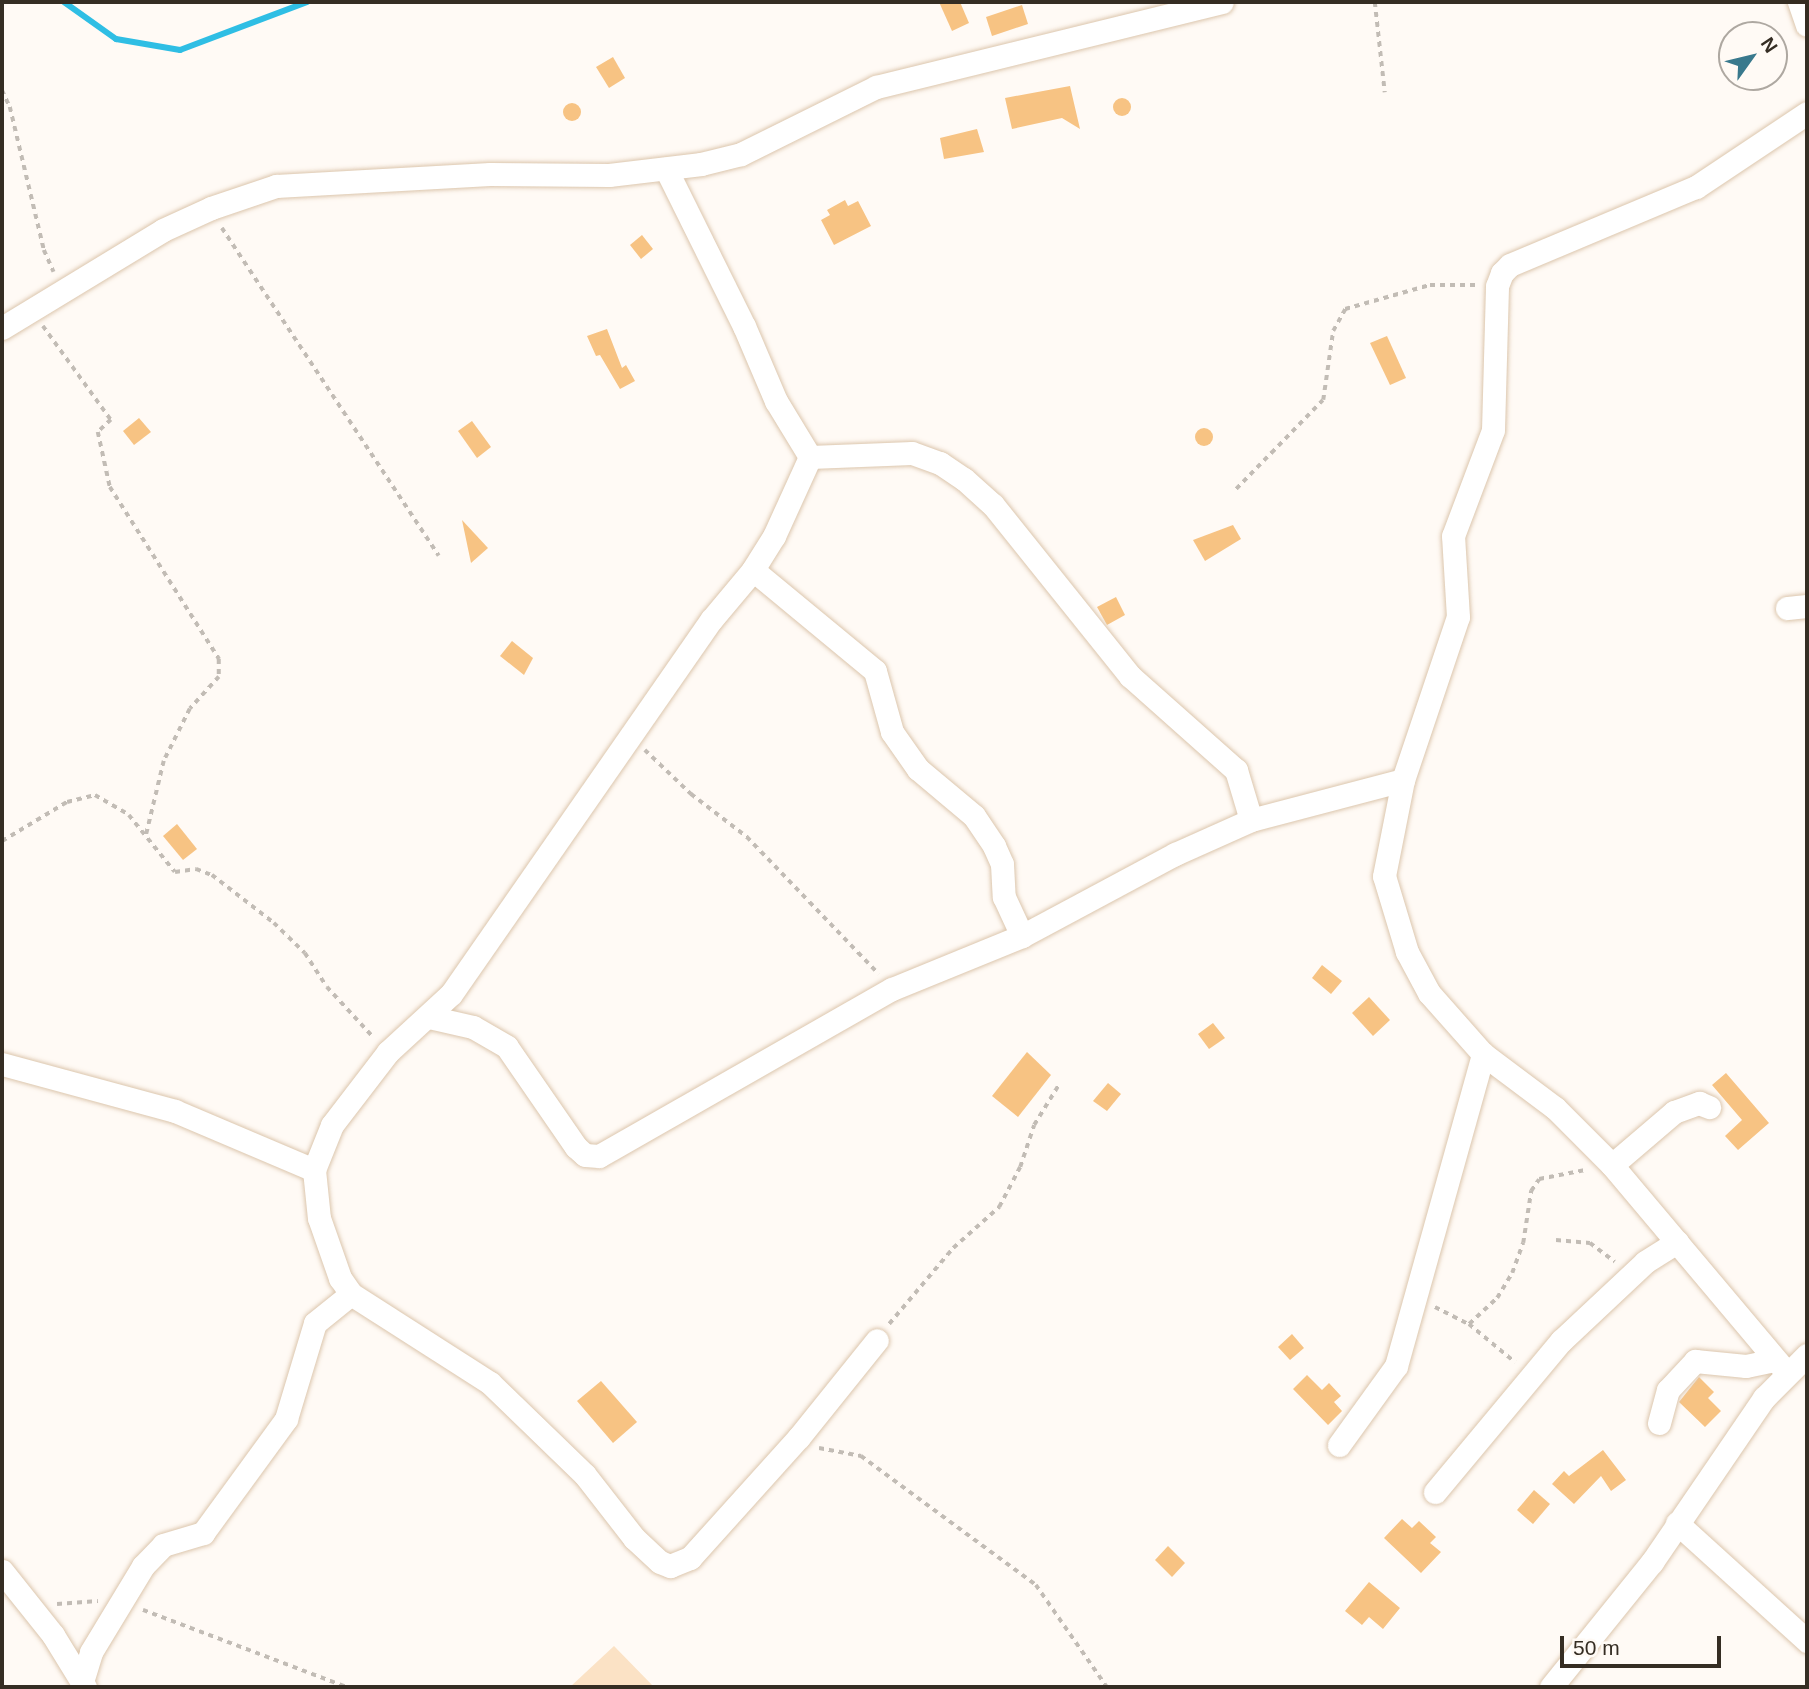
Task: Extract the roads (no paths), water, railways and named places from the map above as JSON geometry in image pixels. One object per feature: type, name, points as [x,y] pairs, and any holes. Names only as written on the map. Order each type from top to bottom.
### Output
[{"type":"street","points":[[2,328],[62,290],[211,208],[276,186],[334,180],[558,172],[609,175],[666,169],[741,154],[876,86],[1222,2]]},
{"type":"street","points":[[1799,2],[1807,25]]},
{"type":"street","points":[[1780,1367],[1612,1165],[1555,1108],[1483,1054],[1429,993],[1391,910],[1384,876],[1385,851],[1403,780],[1458,617],[1452,536],[1493,430],[1497,286],[1510,265],[1696,187],[1807,113]]},
{"type":"street","points":[[666,169],[744,326],[776,401],[810,457]]},
{"type":"street","points":[[810,457],[912,453],[940,463],[964,480],[1000,514],[1130,676],[1236,770],[1251,820]]},
{"type":"street","points":[[810,457],[775,536],[753,570],[711,620],[451,994],[388,1052],[332,1125],[314,1170],[329,1250],[351,1294],[498,1390],[586,1475],[634,1538],[660,1562],[680,1565],[690,1558],[799,1437],[877,1340]]},
{"type":"street","points":[[753,570],[875,671],[891,732],[918,769],[974,816],[989,836],[1002,864],[1004,897],[1022,936]]},
{"type":"street","points":[[429,1017],[473,1027],[507,1047],[576,1147],[585,1155],[599,1156],[892,989],[1022,936],[1175,854],[1251,820],[1403,780]]},
{"type":"street","points":[[1339,1445],[1390,1378],[1419,1297],[1483,1054]]},
{"type":"street","points":[[2,1064],[175,1111],[314,1170]]},
{"type":"street","points":[[1612,1165],[1674,1112],[1699,1103],[1709,1107]]},
{"type":"street","points":[[1435,1492],[1528,1374],[1631,1274],[1677,1242]]},
{"type":"street","points":[[83,1684],[91,1652],[143,1566],[163,1545],[203,1533],[286,1419],[315,1322],[351,1294]]},
{"type":"street","points":[[1659,1423],[1668,1390],[1695,1362],[1780,1367],[1807,1355]]},
{"type":"street","points":[[1551,1687],[1598,1633],[1677,1523],[1780,1367]]},
{"type":"street","points":[[1677,1523],[1807,1641]]},
{"type":"street","points":[[2,1571],[30,1605],[83,1684]]},
{"type":"waterway","points":[[64,2],[116,39],[180,50],[307,2]]}]
